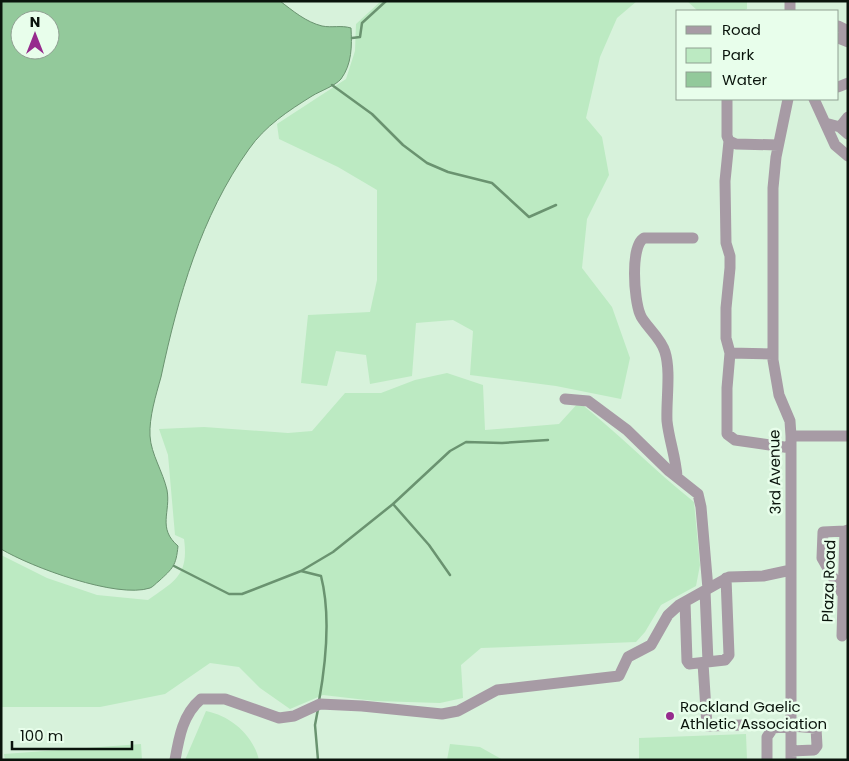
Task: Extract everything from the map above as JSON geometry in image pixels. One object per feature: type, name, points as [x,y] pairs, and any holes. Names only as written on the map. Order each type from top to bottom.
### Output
[{"type":"street","points":[[727,100],[727,136],[729,141],[725,181],[726,243],[730,256],[730,274],[726,290],[726,338],[730,353],[727,388],[727,434],[735,440],[791,442],[848,436]]},
{"type":"street","name":"3rd Avenue","points":[[788,100],[778,145],[773,188],[773,354],[774,374],[779,395],[790,421],[791,442],[791,756]]},
{"type":"street","points":[[814,100],[835,145],[848,156]]},
{"type":"street","points":[[825,123],[844,130],[848,118]]},
{"type":"street","points":[[729,141],[736,144],[778,145]]},
{"type":"street","points":[[677,477],[667,420],[665,352],[654,330],[640,316],[636,298],[634,252],[639,240],[644,238],[693,238]]},
{"type":"street","points":[[730,353],[773,354]]},
{"type":"street","points":[[565,400],[588,400],[627,430],[698,494],[701,507],[706,590],[707,726],[742,725]]},
{"type":"street","points":[[842,594],[822,558],[823,532],[846,530]]},
{"type":"street","name":"Plaza Road","points":[[842,636],[842,594],[846,530]]},
{"type":"street","points":[[176,760],[185,719],[192,707],[201,699],[215,697],[225,699],[279,718],[294,716],[320,704],[426,711],[442,714],[458,711],[497,690],[537,687],[619,676],[623,672],[628,657],[651,645],[668,615],[685,602],[726,578],[763,576],[791,570]]},
{"type":"street","points":[[685,602],[687,661],[689,664],[725,660],[728,655],[726,578]]},
{"type":"street","points":[[766,760],[767,737],[773,728],[812,726],[817,732],[817,746],[814,750],[791,756]]},
{"type":"green space","points":[[381,1],[637,1],[617,18],[600,57],[586,118],[602,137],[609,175],[587,219],[582,268],[612,307],[630,358],[621,399],[556,386],[470,375],[473,331],[453,320],[416,323],[412,376],[370,384],[366,355],[336,351],[327,386],[301,383],[308,315],[370,312],[377,280],[377,190],[338,167],[279,139],[277,124],[346,79],[355,51],[356,24]]},
{"type":"green space","points":[[687,1],[747,1],[747,9],[744,10],[697,10]]},
{"type":"green space","points":[[447,373],[483,385],[485,430],[559,424],[579,402],[694,502],[700,565],[696,586],[661,605],[645,632],[636,642],[481,648],[461,665],[463,698],[440,703],[375,701],[323,695],[290,709],[260,688],[239,667],[210,663],[165,694],[100,707],[1,707],[1,555],[47,578],[97,595],[148,600],[173,582],[182,569],[185,551],[184,539],[175,535],[168,455],[159,429],[204,427],[288,433],[312,431],[345,393],[381,393],[415,380]]},
{"type":"green space","points":[[206,711],[224,717],[240,728],[252,742],[259,760],[185,760]]},
{"type":"green space","points":[[746,734],[747,760],[639,760],[639,738]]},
{"type":"green space","points":[[141,744],[142,760],[5,760],[4,754]]},
{"type":"green space","points":[[450,744],[480,747],[503,760],[447,760]]},
{"type":"water","points":[[1,1],[280,1],[300,16],[316,24],[326,27],[351,28],[349,61],[341,79],[294,107],[255,141],[232,175],[217,202],[193,258],[175,317],[153,406],[150,429],[151,443],[167,490],[166,526],[168,533],[178,546],[173,566],[164,577],[150,588],[135,590],[117,589],[74,579],[1,549]]},
{"type":"waterway","points":[[352,38],[360,37],[362,23],[386,1]]},
{"type":"waterway","points":[[332,85],[372,114],[403,145],[427,163],[448,172],[492,183],[529,217],[556,205]]},
{"type":"waterway","points":[[393,504],[450,451],[466,442],[502,443],[548,440]]},
{"type":"waterway","points":[[301,571],[333,552],[393,504],[429,545],[450,575]]},
{"type":"waterway","points":[[174,566],[229,594],[242,594],[301,571],[321,576],[327,622],[324,670],[319,701]]},
{"type":"waterway","points":[[318,709],[315,725],[318,760]]},
{"type":"place","name":"Rockland Gaelic Athletic Association","points":[[670,716]]}]
